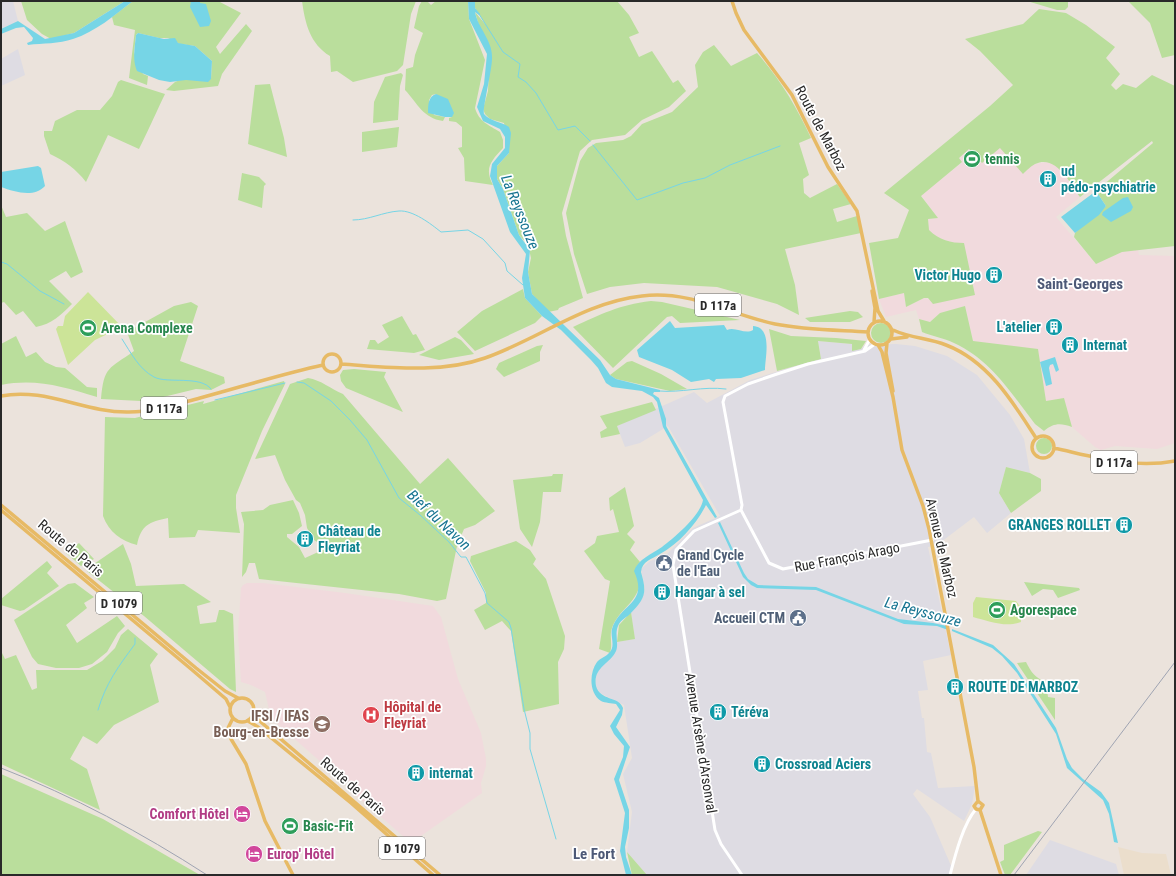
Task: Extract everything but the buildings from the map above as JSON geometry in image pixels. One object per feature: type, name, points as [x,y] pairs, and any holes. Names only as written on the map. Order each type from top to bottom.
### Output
[{"type":"main road","name":"Route de Marboz","points":[[732,1],[737,18],[744,30],[792,95],[828,167],[855,208],[860,219],[878,311],[884,321]]},
{"type":"main road","name":"Route de Marboz","points":[[870,274],[875,308],[874,322]]},
{"type":"main road","name":"D 117a","points":[[341,364],[426,368],[463,364],[494,355],[590,309],[616,300],[644,295],[668,295],[707,302],[775,324],[868,332]]},
{"type":"main road","points":[[884,321],[890,325],[892,330],[891,339],[887,343],[877,344],[870,339],[868,332],[874,322],[884,321]]},
{"type":"main road","points":[[892,330],[912,337],[947,345],[966,355],[995,380],[1036,438]]},
{"type":"main road","points":[[891,339],[912,337]]},
{"type":"main road","name":"Avenue de Marboz","points":[[887,343],[886,353],[902,450],[924,506],[932,540],[974,767],[978,801]]},
{"type":"main road","name":"Avenue de Marboz","points":[[877,344],[882,352],[893,397]]},
{"type":"main road","points":[[332,354],[339,358],[341,364],[337,371],[332,372],[326,370],[323,365],[324,359],[332,354]]},
{"type":"main road","name":"D 117a","points":[[1,396],[40,395],[97,409],[140,412],[171,406],[323,365]]},
{"type":"main road","points":[[1042,436],[1049,437],[1054,442],[1054,448],[1049,456],[1044,458],[1038,457],[1032,448],[1036,438],[1042,436]]},
{"type":"main road","name":"D 117a","points":[[1054,448],[1114,462],[1132,464],[1146,465],[1175,461]]},
{"type":"main road","name":"Route de Paris","points":[[1,505],[196,668],[225,691],[238,698]]},
{"type":"main road","name":"Route de Paris","points":[[1,510],[192,669],[226,699],[230,707]]},
{"type":"main road","points":[[233,718],[238,721],[248,721],[255,712],[251,700],[245,697],[238,698],[230,707],[233,718],[228,728],[231,739],[246,764],[268,826],[293,875]]},
{"type":"main road","name":"Route de Paris","points":[[255,712],[256,717],[262,723],[440,875]]},
{"type":"main road","name":"Route de Paris","points":[[248,721],[258,727],[348,801],[433,875]]},
{"type":"main road","points":[[978,810],[983,805],[978,801],[974,804],[978,810],[1001,875]]},
{"type":"street","points":[[861,352],[867,347],[870,339]]},
{"type":"street","points":[[861,352],[877,344]]},
{"type":"street","name":"Rue François Arago","points":[[861,352],[808,364],[776,374],[728,394],[723,399],[742,504],[741,510],[769,563],[782,569],[932,540]]},
{"type":"street","name":"Avenue Arsène d'Arsonval","points":[[741,510],[694,531],[676,550],[672,565],[715,830],[721,844],[742,875]]},
{"type":"street","points":[[950,875],[967,825],[978,810]]},
{"type":"shaded area","points":[[1,1],[13,1],[18,21],[1,29]]},
{"type":"shaded area","points":[[18,49],[25,75],[1,86],[1,59]]},
{"type":"shaded area","points":[[1000,148],[1036,164],[1047,162],[1057,165],[1080,197],[1056,217],[1096,264],[1122,252],[1138,250],[1139,255],[1175,256],[1175,443],[1157,449],[1115,446],[1101,450],[1095,447],[1072,427],[1064,399],[1046,401],[973,341],[965,306],[940,313],[930,322],[919,319],[916,310],[886,317],[879,299],[904,293],[906,307],[924,298],[931,300],[964,243],[952,243],[935,236],[929,230],[928,219],[938,218],[921,195],[962,163],[959,158],[969,149]]},
{"type":"shaded area","points":[[818,341],[852,344],[852,350],[861,349],[865,345],[896,344],[915,346],[947,356],[977,375],[1010,415],[1024,439],[1030,473],[1006,467],[999,493],[1011,513],[987,533],[974,517],[937,545],[928,547],[951,655],[923,661],[928,690],[918,691],[922,718],[924,718],[927,752],[931,753],[938,788],[975,786],[972,804],[964,821],[917,789],[913,794],[930,817],[952,868],[950,875],[647,875],[627,852],[632,812],[623,774],[632,758],[624,705],[600,693],[596,687],[596,677],[599,668],[611,658],[617,646],[617,642],[635,639],[631,612],[642,599],[645,589],[641,569],[650,561],[665,556],[693,528],[720,516],[668,426],[640,443],[625,447],[617,426],[694,392],[707,403],[750,380],[821,358]]},
{"type":"shaded area","name":"Hôpital de Fleyriat","points":[[247,583],[263,583],[345,593],[433,606],[441,617],[458,679],[481,733],[486,759],[486,766],[481,783],[482,793],[411,843],[357,796],[358,788],[335,771],[331,771],[271,718],[265,692],[241,682],[238,633],[241,588]]},
{"type":"shaded area","points":[[1050,840],[1116,864],[1119,875],[1026,875]]},
{"type":"shaded area","points":[[1118,847],[1142,853],[1166,854],[1171,875],[1124,875]]},
{"type":"green space","points":[[21,1],[125,1],[74,33],[51,39],[42,34],[27,20]]},
{"type":"green space","points":[[133,1],[191,1],[191,3],[200,3],[200,1],[218,1],[241,13],[216,47],[220,54],[246,24],[252,31],[222,74],[218,86],[174,91],[166,90],[175,82],[180,80],[211,79],[212,61],[195,46],[180,44],[168,38],[159,38],[138,33],[136,35],[134,52],[143,74],[148,76],[147,85],[129,78],[135,30],[114,25],[112,17]]},
{"type":"green space","points":[[302,1],[416,1],[411,14],[403,65],[397,71],[353,82],[337,71],[331,72],[330,56],[323,51],[313,39],[307,25]]},
{"type":"green space","points":[[422,1],[427,1],[431,5],[436,1],[468,1],[469,19],[485,60],[475,108],[482,120],[500,132],[503,140],[503,148],[492,161],[489,169],[490,179],[493,185],[465,181],[464,158],[458,148],[462,147],[462,127],[456,122],[449,121],[449,118],[452,117],[436,94],[432,95],[429,100],[434,115],[445,117],[443,121],[430,117],[426,114],[405,90],[406,69],[413,67],[415,55],[423,33],[414,28],[419,6]]},
{"type":"green space","points":[[475,1],[617,1],[629,15],[639,33],[629,37],[639,57],[652,51],[673,83],[678,80],[686,91],[669,107],[642,120],[625,135],[592,140],[580,151],[562,213],[566,236],[583,298],[559,308],[558,310],[548,312],[532,294],[528,272],[531,258],[528,245],[519,235],[503,189],[497,179],[497,166],[509,153],[504,123],[490,119],[485,114],[483,109],[488,91],[490,47],[479,26],[475,12],[486,25],[475,8]]},
{"type":"green space","points":[[1027,1],[1068,1],[1068,7],[1065,10],[1057,10]]},
{"type":"green space","points":[[1128,1],[1175,1],[1175,55],[1162,58],[1150,23]]},
{"type":"green space","points":[[1039,9],[1066,13],[1086,25],[1115,47],[1106,58],[1120,74],[1111,85],[1116,90],[1123,84],[1136,88],[1152,75],[1175,86],[1175,246],[1122,252],[1096,264],[1074,237],[1075,233],[1106,206],[1096,191],[1153,143],[1152,141],[1080,197],[1067,178],[1056,166],[1043,162],[1030,167],[1023,174],[1000,148],[982,163],[969,149],[959,158],[962,162],[921,196],[938,218],[928,219],[929,230],[945,240],[964,243],[975,295],[933,304],[928,298],[924,298],[906,307],[904,293],[879,299],[869,243],[898,238],[909,210],[884,193],[990,106],[1013,85],[980,51],[965,39],[1023,24]]},
{"type":"green space","points":[[714,45],[731,66],[757,53],[787,93],[811,138],[799,143],[809,175],[803,179],[804,193],[810,198],[837,184],[851,204],[833,209],[837,222],[857,216],[861,233],[785,249],[795,285],[799,315],[777,304],[717,287],[644,283],[610,287],[587,294],[574,254],[566,213],[580,161],[588,148],[596,143],[623,140],[631,136],[642,124],[672,112],[698,87],[695,65],[703,52]]},
{"type":"green space","points":[[401,73],[403,75],[400,86],[398,120],[373,123],[374,102],[385,77]]},
{"type":"green space","points":[[121,80],[165,94],[139,149],[108,135],[86,182],[70,166],[50,154],[44,136],[44,131],[52,131],[55,121],[77,110],[100,110],[112,96],[118,82]]},
{"type":"green space","points":[[270,84],[284,138],[287,157],[248,144],[255,85]]},
{"type":"green space","points":[[399,127],[397,147],[362,152],[362,132]]},
{"type":"green space","points":[[242,173],[259,177],[266,184],[264,186],[262,208],[238,200]]},
{"type":"green space","points":[[1,205],[6,217],[27,213],[45,231],[65,221],[83,272],[71,278],[66,271],[49,281],[72,304],[56,318],[42,326],[36,327],[23,311],[16,315],[4,302],[1,303]]},
{"type":"green space","points":[[523,289],[525,298],[542,316],[535,323],[475,351],[457,332],[482,311]]},
{"type":"green space","name":"Arena Complexe","points":[[88,292],[122,327],[95,340],[68,365],[56,329],[58,326],[63,326],[65,316]]},
{"type":"green space","points":[[651,301],[662,302],[740,320],[680,323],[672,316],[667,317],[613,368],[573,327],[619,308]]},
{"type":"green space","points":[[191,302],[198,306],[180,361],[224,377],[225,383],[211,390],[196,389],[141,401],[101,399],[104,380],[109,369],[134,351],[127,332],[174,306]]},
{"type":"green space","points":[[965,306],[973,341],[1038,349],[1046,401],[1064,398],[1072,427],[1057,424],[1044,431],[1035,424],[1009,389],[979,358],[954,343],[922,332],[919,319],[930,322],[940,313]]},
{"type":"green space","points":[[850,311],[858,312],[863,317],[850,322],[810,322],[805,318]]},
{"type":"green space","points":[[402,316],[413,335],[416,334],[425,350],[414,353],[367,349],[370,340],[375,340],[378,344],[389,337],[382,325]]},
{"type":"green space","points":[[881,323],[888,326],[891,333],[888,340],[881,343],[874,340],[871,333],[874,326]]},
{"type":"green space","points":[[769,329],[791,336],[866,341],[861,349],[852,351],[852,344],[818,341],[821,359],[777,371]]},
{"type":"green space","points":[[16,336],[26,357],[36,352],[45,362],[56,367],[65,368],[87,387],[97,388],[97,397],[61,387],[38,383],[14,383],[1,385],[1,344]]},
{"type":"green space","points":[[455,337],[461,340],[474,354],[439,360],[419,355]]},
{"type":"green space","points":[[543,345],[540,352],[540,361],[504,377],[496,369],[499,363],[537,346]]},
{"type":"green space","points":[[632,361],[661,374],[687,389],[670,391],[616,379],[610,375],[627,362]]},
{"type":"green space","points":[[354,369],[386,372],[384,377],[403,412],[346,388],[341,381],[340,375],[343,370]]},
{"type":"green space","points":[[308,378],[322,383],[343,394],[420,484],[448,458],[495,511],[475,525],[464,529],[457,546],[446,599],[437,601],[399,594],[259,579],[255,563],[249,563],[246,572],[242,577],[244,524],[241,512],[263,510],[270,505],[293,500],[299,513],[302,526],[292,534],[287,534],[287,537],[299,547],[305,558],[327,548],[314,540],[307,528],[305,515],[300,503],[296,500],[285,480],[275,455],[255,459],[290,384]]},
{"type":"green space","points":[[284,381],[285,384],[262,431],[236,495],[236,508],[240,533],[198,530],[195,537],[169,538],[168,518],[156,521],[147,526],[141,533],[137,545],[126,541],[112,531],[103,516],[105,417],[135,418],[204,401],[203,404]]},
{"type":"green space","points":[[652,402],[656,410],[617,426],[620,434],[601,438],[600,432],[607,428],[600,416]]},
{"type":"green space","points":[[1044,438],[1050,440],[1052,446],[1050,452],[1044,454],[1038,452],[1036,446],[1038,440]]},
{"type":"green space","points":[[1006,467],[1030,473],[1041,479],[1041,491],[1011,513],[999,493]]},
{"type":"green space","points":[[553,474],[563,474],[561,492],[543,492],[540,522],[532,547],[520,529],[513,480],[552,476]]},
{"type":"green space","points":[[625,487],[634,526],[627,534],[635,542],[630,550],[640,562],[636,567],[637,577],[640,584],[638,591],[631,602],[619,616],[612,628],[610,653],[599,649],[610,581],[605,579],[584,551],[595,543],[597,536],[619,532],[613,509],[610,511],[609,498]]},
{"type":"green space","points":[[516,541],[530,550],[536,559],[533,564],[546,579],[565,636],[564,649],[558,662],[559,704],[523,712],[511,631],[502,621],[485,630],[474,610],[486,603],[486,593],[470,561],[471,556]]},
{"type":"green space","points":[[79,543],[94,559],[81,566],[66,553]]},
{"type":"green space","points":[[123,544],[131,564],[136,586],[184,584],[211,602],[197,606],[200,624],[216,622],[219,610],[224,610],[233,614],[236,692],[230,689],[144,616],[87,571],[88,568]]},
{"type":"green space","points":[[47,561],[52,567],[47,573],[59,586],[24,610],[20,611],[1,605],[1,599]]},
{"type":"green space","points":[[1024,582],[1079,588],[1080,590],[1058,598],[1053,590],[1043,589],[1032,596]]},
{"type":"green space","points":[[75,583],[94,597],[84,603],[87,608],[66,625],[77,643],[117,616],[125,626],[118,633],[107,652],[92,664],[79,668],[56,668],[38,664],[32,657],[14,620],[68,584]]},
{"type":"green space","name":"Agorespace","points":[[976,597],[1016,601],[1022,609],[1020,611],[1021,622],[1015,624],[1003,624],[973,617],[973,603]]},
{"type":"green space","points":[[631,612],[635,639],[617,642],[619,625]]},
{"type":"green space","points":[[128,629],[158,654],[150,665],[159,702],[114,725],[97,744],[83,736],[70,759],[87,769],[100,810],[1,764],[1,651],[5,659],[16,655],[32,690],[37,688],[36,670],[87,670],[102,661],[115,648],[121,635]]},
{"type":"green space","points":[[1026,662],[1039,679],[1046,682],[1048,697],[1055,698],[1055,720],[1017,663]]},
{"type":"green space","points":[[1,774],[103,819],[200,875],[1,875]]},
{"type":"green space","points":[[1038,831],[1042,832],[1010,875],[1005,875],[1000,862],[1004,860],[1004,845]]},
{"type":"green space","points":[[627,852],[647,875],[632,875]]},
{"type":"water","points":[[125,1],[133,1],[97,28],[68,41],[28,45],[27,43],[32,41],[33,38],[24,27],[16,28],[1,34],[1,29],[18,21],[45,39],[74,33]]},
{"type":"water","points":[[191,1],[200,1],[200,3],[206,4],[211,21],[209,26],[200,27],[190,7]]},
{"type":"water","points":[[468,1],[475,1],[475,8],[480,14],[479,15],[475,12],[490,45],[492,56],[484,114],[489,118],[509,127],[511,133],[509,153],[497,166],[497,179],[503,189],[519,235],[530,250],[528,272],[532,294],[600,360],[610,375],[616,379],[660,390],[660,392],[654,392],[653,394],[659,398],[666,419],[666,426],[717,517],[715,518],[706,505],[693,526],[681,538],[643,565],[641,572],[644,585],[644,595],[635,609],[619,624],[617,629],[615,653],[597,675],[596,686],[598,691],[621,704],[623,708],[622,715],[616,727],[630,747],[619,780],[629,810],[629,828],[625,847],[626,857],[632,875],[626,875],[620,851],[625,813],[614,779],[623,757],[624,746],[614,734],[610,726],[620,710],[616,704],[603,702],[597,697],[592,688],[592,677],[594,667],[597,662],[611,650],[612,629],[616,620],[636,597],[638,582],[634,571],[636,567],[642,560],[662,547],[686,526],[697,513],[703,500],[663,427],[657,402],[653,397],[642,391],[612,387],[606,383],[598,368],[591,360],[561,330],[542,316],[525,298],[522,278],[526,254],[510,232],[490,176],[492,164],[505,148],[505,137],[500,129],[483,121],[477,107],[484,84],[487,54],[469,19]]},
{"type":"water","points":[[138,33],[164,39],[175,38],[178,43],[195,46],[212,61],[211,79],[208,82],[186,80],[170,82],[159,80],[137,71],[135,67],[134,53],[136,35]]},
{"type":"water","points":[[436,94],[448,99],[454,113],[452,117],[428,113],[428,104],[430,99]]},
{"type":"water","points":[[38,166],[41,168],[45,186],[41,190],[24,193],[1,187],[1,172]]},
{"type":"water","points":[[1096,191],[1106,206],[1099,215],[1075,233],[1061,217]]},
{"type":"water","points":[[1128,197],[1133,207],[1131,211],[1111,222],[1102,215],[1103,212],[1123,198]]},
{"type":"water","points":[[670,321],[675,328],[724,325],[727,330],[733,329],[747,332],[753,330],[753,326],[759,328],[766,337],[765,370],[741,378],[716,379],[714,382],[709,379],[691,382],[672,370],[639,357],[637,350]]},
{"type":"water","points":[[1055,357],[1059,370],[1056,372],[1053,364],[1050,365],[1049,368],[1052,384],[1046,386],[1040,362]]},
{"type":"water","points":[[720,522],[744,573],[748,579],[758,585],[816,587],[898,619],[947,626],[948,630],[937,626],[904,624],[816,590],[757,588],[751,585],[743,577],[718,523]]},
{"type":"water","points":[[952,629],[993,645],[1014,664],[1056,728],[1067,759],[1072,768],[1083,779],[1101,792],[1109,803],[1118,843],[1114,842],[1109,814],[1103,800],[1067,768],[1056,734],[1017,673],[1002,656],[992,648],[952,631]]},
{"type":"waterway","points":[[479,14],[503,52],[520,64],[518,77],[526,82],[536,93],[558,130],[575,126],[590,141]]},
{"type":"waterway","points":[[593,145],[637,200],[683,183],[705,178],[730,165],[780,146]]},
{"type":"waterway","points":[[353,220],[404,211],[422,218],[441,232],[468,230],[483,239],[505,263],[507,271],[523,285]]},
{"type":"waterway","name":"Bief du Navon","points":[[1,262],[7,264],[40,291],[64,304]]},
{"type":"waterway","name":"Bief du Navon","points":[[122,339],[144,370],[154,377],[167,380],[200,382],[211,389]]},
{"type":"waterway","name":"Bief du Navon","points":[[297,382],[304,383],[331,401],[350,420],[367,440],[399,498],[449,542],[461,557],[466,557],[485,593],[487,603],[509,622],[524,709],[530,733],[530,749],[556,839]]},
{"type":"waterway","name":"Bief du Navon","points":[[215,400],[285,383]]},
{"type":"waterway","points":[[659,391],[709,388],[726,389]]},
{"type":"waterway","points":[[98,710],[109,683],[135,644],[135,638]]},
{"type":"railway","points":[[1014,875],[1175,662]]},
{"type":"railway","points":[[1,768],[107,816],[158,844],[207,875]]},
{"type":"place","name":"tennis","points":[[972,159]]},
{"type":"place","name":"ud pédo-psychiatrie","points":[[1048,179]]},
{"type":"place","name":"Victor Hugo","points":[[994,275]]},
{"type":"place","name":"L'atelier","points":[[1054,327]]},
{"type":"place","name":"Arena Complexe","points":[[88,328]]},
{"type":"place","name":"Internat","points":[[1070,345]]},
{"type":"place","name":"GRANGES ROLLET","points":[[1124,525]]},
{"type":"place","name":"Château de Fleyriat","points":[[305,539]]},
{"type":"place","name":"Grand Cycle de l'Eau","points":[[664,563]]},
{"type":"place","name":"Hangar à sel","points":[[662,592]]},
{"type":"place","name":"Agorespace","points":[[997,610]]},
{"type":"place","name":"Accueil CTM","points":[[798,618]]},
{"type":"place","name":"ROUTE DE MARBOZ","points":[[955,687]]},
{"type":"place","name":"Téréva","points":[[718,712]]},
{"type":"place","name":"Hôpital de Fleyriat","points":[[371,715]]},
{"type":"place","name":"IFSI / IFAS Bourg-en-Bresse","points":[[322,724]]},
{"type":"place","name":"Crossroad Aciers","points":[[762,764]]},
{"type":"place","name":"internat","points":[[416,773]]},
{"type":"place","name":"Comfort Hôtel","points":[[242,814]]},
{"type":"place","name":"Basic-Fit","points":[[290,826]]},
{"type":"place","name":"Europ' Hôtel","points":[[254,854]]},
{"type":"district","name":"Saint-Georges","points":[[1080,284]]},
{"type":"district","name":"Le Fort","points":[[594,854]]},
{"type":"water label","name":"La Reyssouze","points":[[520,212]]},
{"type":"water label","name":"La Reyssouze","points":[[923,612]]}]
